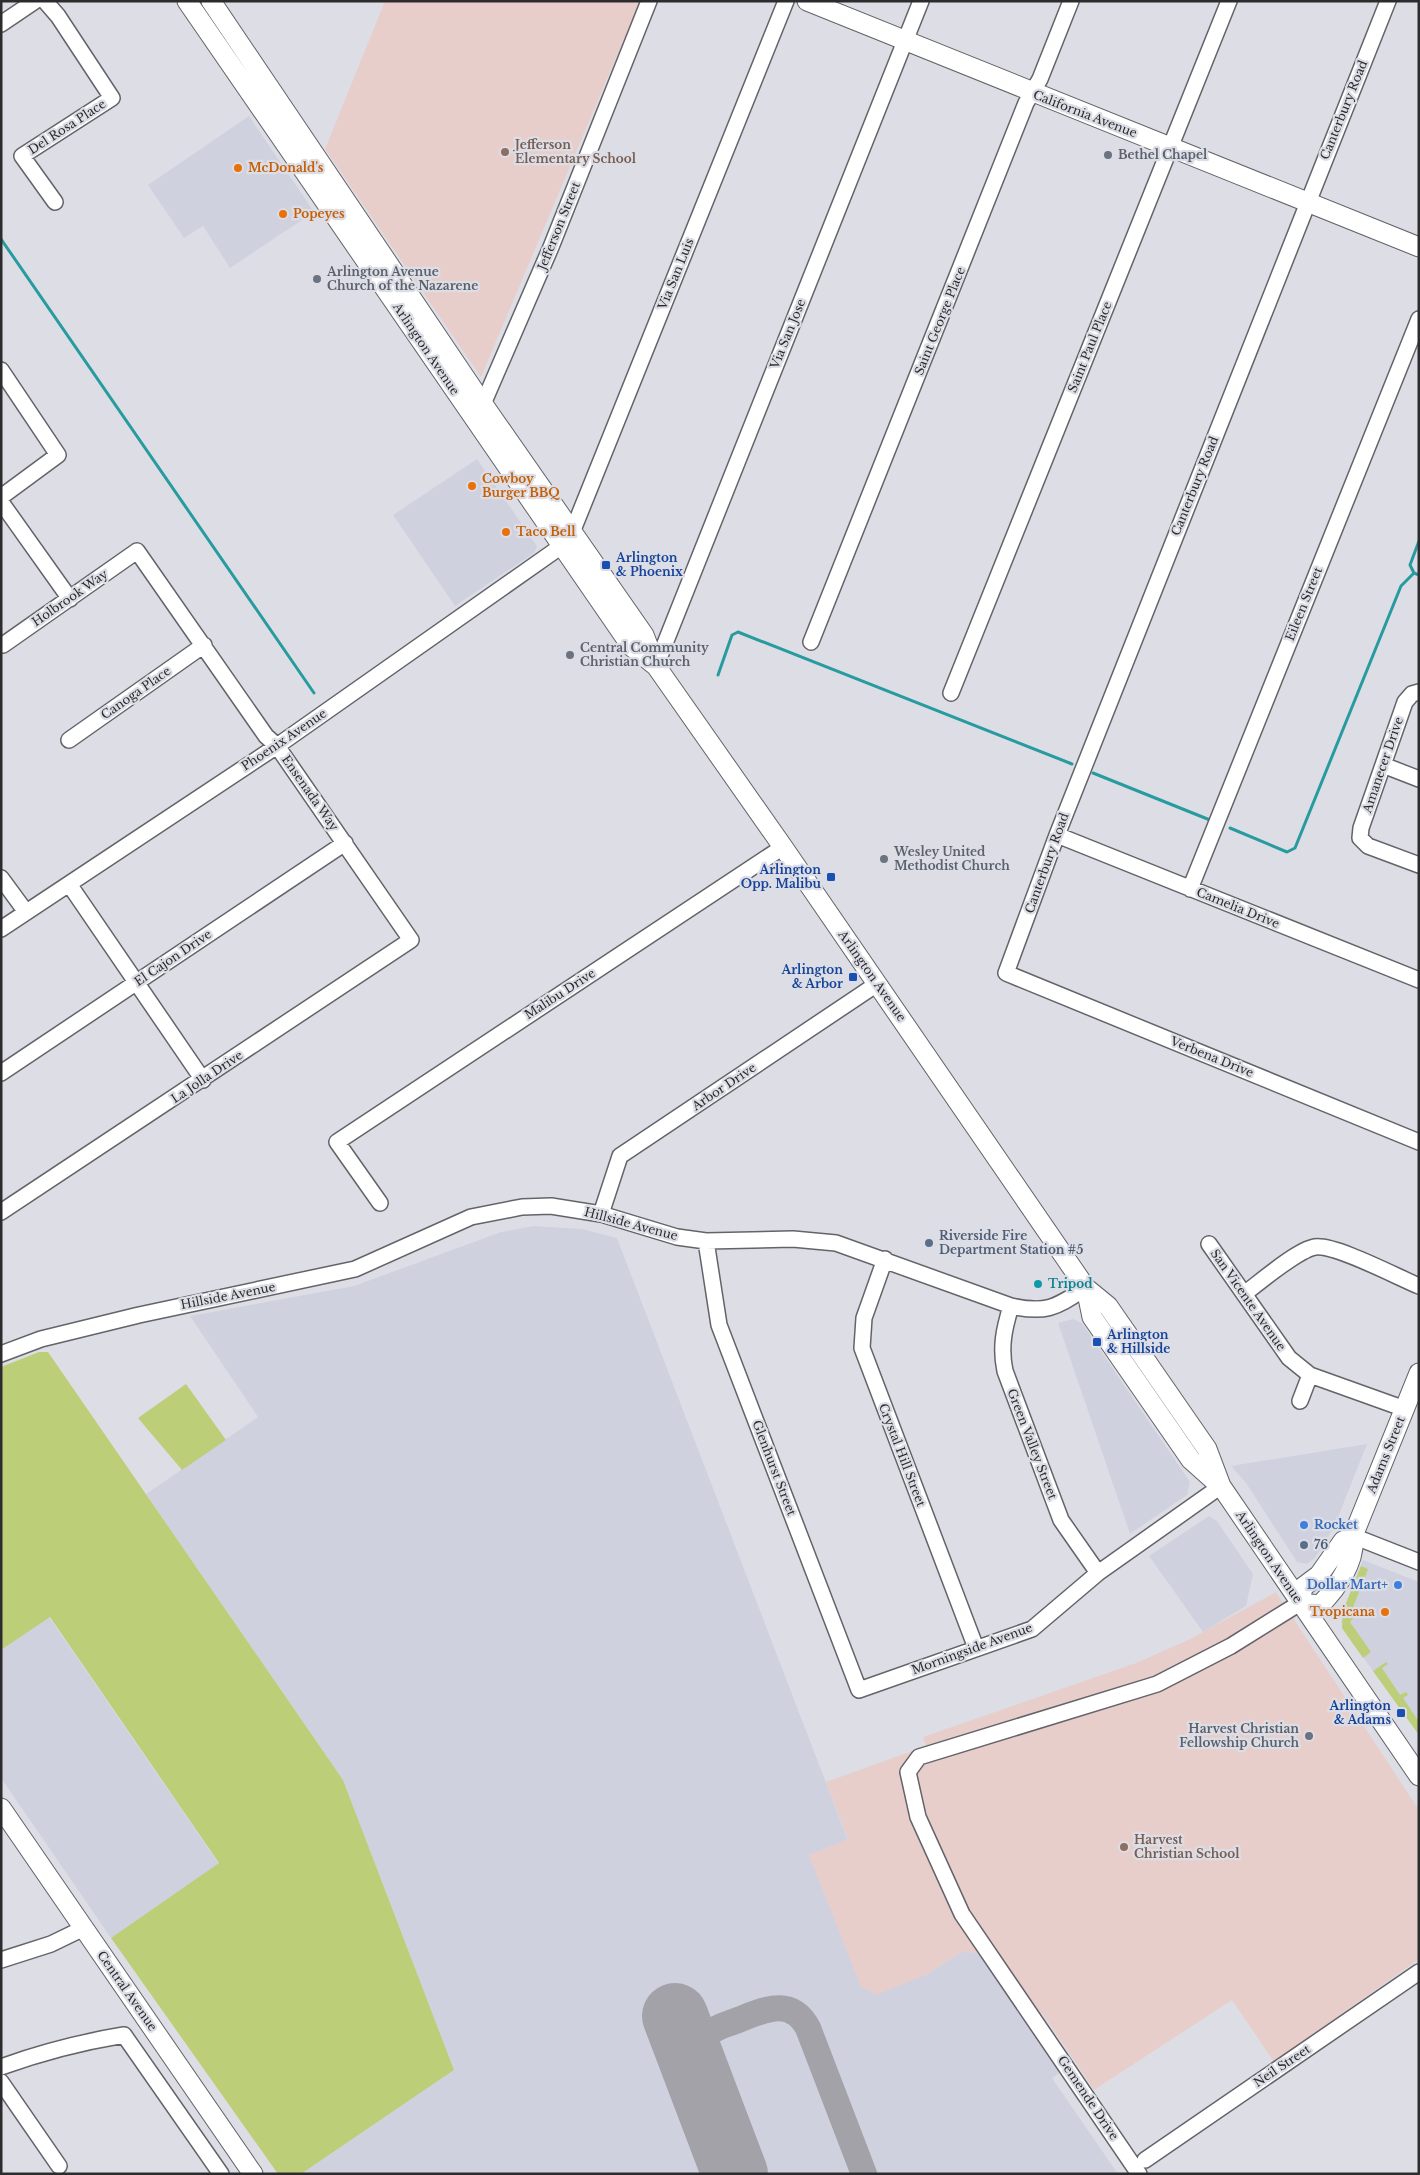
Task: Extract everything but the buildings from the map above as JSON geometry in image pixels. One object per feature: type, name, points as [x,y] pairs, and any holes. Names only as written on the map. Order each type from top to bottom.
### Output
[{"type":"main road","name":"Arlington Avenue","points":[[187,1],[568,537],[631,646],[656,666],[783,847],[1086,1288],[1092,1317],[1191,1460],[1221,1486],[1419,1776]]},
{"type":"main road","name":"Arlington Avenue","points":[[211,1],[464,376],[479,413]]},
{"type":"main road","name":"California Avenue","points":[[807,1],[1419,247]]},
{"type":"main road","name":"Adams Street","points":[[1300,1603],[1320,1605],[1336,1588],[1352,1552],[1353,1536],[1419,1374]]},
{"type":"main road","name":"Central Avenue","points":[[1,1808],[253,2174]]},
{"type":"street","points":[[1,24],[36,1]]},
{"type":"street","name":"Del Rosa Place","points":[[45,1],[58,16],[112,98],[22,156],[55,202]]},
{"type":"street","name":"Jefferson Street","points":[[479,413],[551,247],[649,1]]},
{"type":"street","name":"Via San Luis","points":[[568,537],[786,1]]},
{"type":"street","name":"Via San Jose","points":[[656,666],[921,1]]},
{"type":"street","name":"Saint George Place","points":[[811,642],[1032,93],[1071,1]]},
{"type":"street","name":"Saint Paul Place","points":[[951,693],[1229,1]]},
{"type":"street","name":"Canterbury Road","points":[[1006,973],[1056,835],[1388,1]]},
{"type":"street","name":"Eileen Street","points":[[1190,888],[1419,319]]},
{"type":"street","points":[[1,370],[58,455],[1,497]]},
{"type":"street","points":[[464,376],[482,386],[493,380]]},
{"type":"street","points":[[1,502],[70,599]]},
{"type":"street","name":"Phoenix Avenue","points":[[1,929],[277,746],[568,537]]},
{"type":"street","name":"Holbrook Way","points":[[3,645],[137,551]]},
{"type":"street","name":"Ensenada Way","points":[[137,551],[266,736],[277,746],[411,940]]},
{"type":"street","name":"Canoga Place","points":[[69,740],[204,645]]},
{"type":"street","name":"Amanecer Drive","points":[[1415,693],[1405,702],[1361,828],[1360,838],[1368,846],[1419,865]]},
{"type":"street","points":[[1383,765],[1419,779]]},
{"type":"street","name":"Camelia Drive","points":[[1056,835],[1419,980]]},
{"type":"street","name":"El Cajon Drive","points":[[1,1073],[344,843]]},
{"type":"street","name":"Malibu Drive","points":[[380,1203],[337,1142],[783,847]]},
{"type":"street","points":[[1,878],[26,912]]},
{"type":"street","points":[[69,884],[203,1080]]},
{"type":"street","name":"La Jolla Drive","points":[[1,1212],[203,1080],[411,940]]},
{"type":"street","name":"Verbena Drive","points":[[1006,973],[1419,1142]]},
{"type":"street","name":"Arbor Drive","points":[[601,1214],[620,1156],[878,984]]},
{"type":"street","name":"Hillside Avenue","points":[[1,1354],[41,1339],[139,1315],[355,1269],[472,1216],[490,1211],[522,1207],[551,1206],[601,1214],[677,1237],[706,1241],[814,1241],[836,1244],[1011,1306],[1041,1310],[1066,1301],[1086,1288]]},
{"type":"street","name":"Glenhurst Street","points":[[706,1241],[719,1325],[859,1690]]},
{"type":"street","name":"San Vicente Avenue","points":[[1209,1244],[1289,1358],[1310,1375],[1405,1409]]},
{"type":"street","points":[[1244,1294],[1296,1256],[1314,1247],[1333,1249],[1419,1286]]},
{"type":"street","name":"Crystal Hill Street","points":[[885,1260],[864,1318],[862,1348],[976,1648]]},
{"type":"street","name":"Green Valley Street","points":[[1011,1306],[1002,1337],[1001,1354],[1005,1371],[1061,1520],[1098,1573]]},
{"type":"street","points":[[1300,1401],[1310,1375]]},
{"type":"street","name":"Morningside Avenue","points":[[859,1690],[1032,1629],[1098,1573],[1221,1486]]},
{"type":"street","points":[[1353,1536],[1419,1562]]},
{"type":"street","name":"Gemende Drive","points":[[1142,2167],[962,1914],[918,1817],[908,1772],[919,1756],[1157,1684],[1202,1662],[1300,1603]]},
{"type":"street","points":[[1,1960],[51,1944],[84,1928]]},
{"type":"street","name":"Neil Street","points":[[1142,2167],[1419,1972]]},
{"type":"street","points":[[1,2067],[36,2054],[77,2043],[124,2035],[221,2174]]},
{"type":"street","points":[[1,2082],[59,2166]]},
{"type":"shaded area","points":[[385,1],[640,1],[481,377],[325,149]]},
{"type":"shaded area","points":[[249,116],[314,212],[230,268],[203,226],[184,238],[148,185]]},
{"type":"shaded area","points":[[477,459],[537,546],[534,553],[455,606],[393,515]]},
{"type":"shaded area","points":[[533,1226],[582,1229],[617,1238],[848,1840],[809,1855],[925,1975],[963,1951],[980,1954],[1060,2073],[1052,2078],[1118,2174],[301,2174],[454,2070],[343,1780],[146,1494],[258,1417],[190,1316],[354,1286],[501,1232]]},
{"type":"shaded area","points":[[1073,1319],[1082,1323],[1190,1482],[1187,1495],[1130,1534],[1058,1323]]},
{"type":"shaded area","points":[[1367,1444],[1334,1527],[1315,1558],[1307,1564],[1297,1562],[1246,1483],[1231,1466]]},
{"type":"shaded area","points":[[1209,1516],[1217,1521],[1253,1574],[1246,1606],[1203,1632],[1149,1556]]},
{"type":"shaded area","points":[[1363,1560],[1419,1582],[1419,1735],[1342,1628],[1341,1615]]},
{"type":"shaded area","name":"Harvest Christian School","points":[[1276,1592],[1419,1810],[1419,1959],[1274,2062],[1232,2000],[1094,2090],[1042,2013],[1026,2022],[980,1954],[963,1951],[925,1975],[878,1994],[861,1987],[809,1855],[848,1839],[826,1782],[926,1746],[923,1737],[1136,1663],[1188,1640]]},
{"type":"shaded area","points":[[49,1617],[219,1864],[111,1938],[1,1778],[1,1650]]},
{"type":"green space","points":[[39,1352],[48,1352],[343,1780],[454,2070],[301,2174],[278,2174],[111,1938],[219,1863],[50,1617],[1,1650],[1,1367]]},
{"type":"green space","points":[[186,1384],[226,1440],[182,1470],[138,1418]]},
{"type":"green space","points":[[1361,1566],[1368,1569],[1352,1610],[1345,1606]]},
{"type":"green space","points":[[1343,1611],[1355,1616],[1350,1622],[1371,1652],[1363,1658],[1342,1628]]},
{"type":"green space","points":[[1386,1662],[1388,1664],[1382,1668],[1400,1695],[1406,1692],[1408,1695],[1403,1698],[1419,1722],[1419,1735],[1373,1671]]},
{"type":"waterway","points":[[1,239],[314,693]]},
{"type":"waterway","points":[[1419,541],[1410,565],[1414,573],[1419,575]]},
{"type":"waterway","points":[[1230,828],[1287,852],[1295,848],[1401,586],[1414,573]]},
{"type":"waterway","points":[[718,675],[732,635],[738,632],[1072,764]]},
{"type":"waterway","points":[[1093,773],[1210,820]]},
{"type":"taxiway","points":[[693,2063],[705,2039],[710,2033],[723,2025],[776,2008],[794,2012],[808,2028],[864,2174]]},
{"type":"runway","points":[[675,2016],[735,2174]]},
{"type":"place","name":"Jefferson Elementary School","points":[[505,152]]},
{"type":"place","name":"Bethel Chapel","points":[[1108,155]]},
{"type":"place","name":"McDonald's","points":[[238,168]]},
{"type":"place","name":"Popeyes","points":[[283,214]]},
{"type":"place","name":"Arlington Avenue Church of the Nazarene","points":[[317,279]]},
{"type":"place","name":"Cowboy Burger BBQ","points":[[472,486]]},
{"type":"place","name":"Taco Bell","points":[[506,532]]},
{"type":"place","name":"Arlington & Phoenix","points":[[606,565]]},
{"type":"place","name":"Central Community Christian Church","points":[[570,655]]},
{"type":"place","name":"Wesley United Methodist Church","points":[[884,859]]},
{"type":"place","name":"Arlington Opp. Malibu","points":[[831,877]]},
{"type":"place","name":"Arlington & Arbor","points":[[853,977]]},
{"type":"place","name":"Riverside Fire Department Station #5","points":[[929,1243]]},
{"type":"place","name":"Tripod","points":[[1038,1284]]},
{"type":"place","name":"Arlington & Hillside","points":[[1097,1342]]},
{"type":"place","name":"Rocket","points":[[1304,1525]]},
{"type":"place","name":"76","points":[[1304,1545]]},
{"type":"place","name":"Dollar Mart+","points":[[1398,1585]]},
{"type":"place","name":"Tropicana","points":[[1385,1612]]},
{"type":"place","name":"Arlington & Adams","points":[[1401,1713]]},
{"type":"place","name":"Harvest Christian Fellowship Church","points":[[1309,1736]]},
{"type":"place","name":"Harvest Christian School","points":[[1124,1847]]}]
